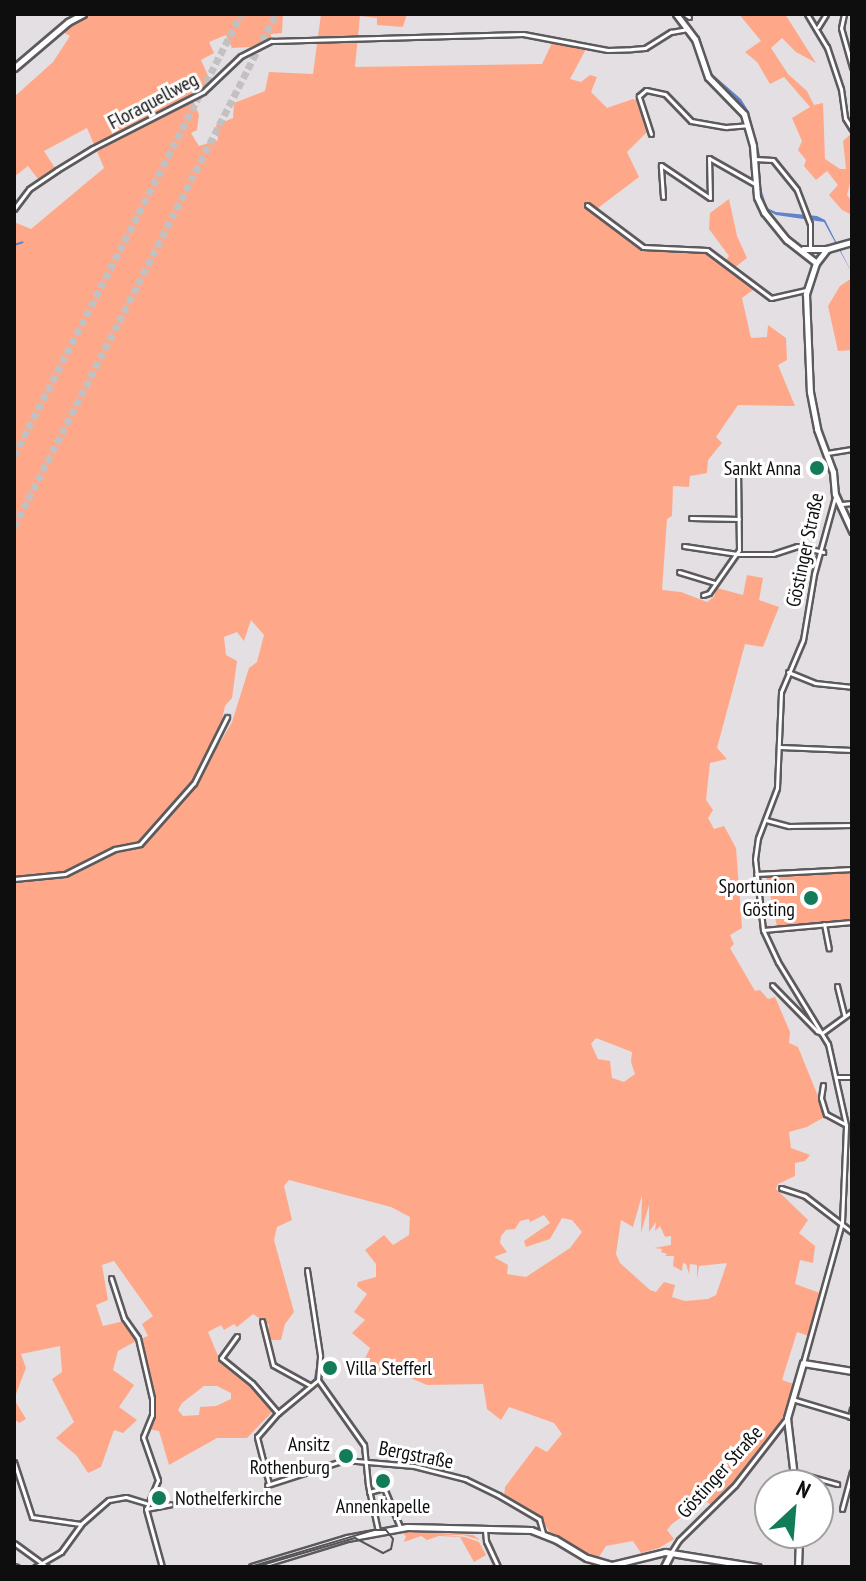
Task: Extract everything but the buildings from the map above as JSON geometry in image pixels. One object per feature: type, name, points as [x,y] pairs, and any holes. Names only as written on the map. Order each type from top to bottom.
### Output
[{"type":"main road","points":[[14,68],[68,22],[83,14]]},
{"type":"main road","points":[[676,14],[688,29],[708,77],[737,103],[748,124],[758,159],[755,184],[764,212],[816,263]]},
{"type":"main road","points":[[799,247],[827,249],[852,242]]},
{"type":"main road","name":"Göstinger Straße","points":[[827,249],[816,263],[807,289],[810,392],[835,494]]},
{"type":"main road","points":[[835,494],[852,531]]},
{"type":"main road","points":[[803,1363],[852,1371]]},
{"type":"main road","name":"Göstinger Straße","points":[[787,1418],[803,1363]]},
{"type":"main road","points":[[787,1418],[793,1469]]},
{"type":"main road","points":[[252,1567],[400,1527],[543,1533],[599,1565],[626,1563],[653,1553],[671,1553],[758,1567]]},
{"type":"main road","points":[[664,1567],[671,1553]]},
{"type":"street","points":[[807,14],[818,27],[841,89],[845,118],[852,129]]},
{"type":"street","points":[[818,27],[826,14]]},
{"type":"street","points":[[844,14],[841,28],[852,67]]},
{"type":"street","name":"Floraquellweg","points":[[14,209],[29,189],[57,170],[173,104],[203,92],[241,56],[271,41],[523,34],[608,50],[645,48],[671,32],[688,29]]},
{"type":"street","points":[[651,134],[639,96],[646,90],[665,94],[691,121],[726,127],[748,124]]},
{"type":"street","points":[[663,197],[661,165],[710,198],[709,158],[755,184]]},
{"type":"street","points":[[758,159],[773,160],[787,175],[808,218],[810,250]]},
{"type":"street","points":[[587,205],[643,247],[707,250],[771,298],[807,289]]},
{"type":"street","points":[[827,453],[852,449]]},
{"type":"street","points":[[703,595],[711,590],[737,554],[740,519],[738,466]]},
{"type":"street","name":"Göstinger Straße","points":[[803,1363],[842,1222],[846,1125],[837,1077],[822,1033],[778,962],[763,930],[755,847],[777,788],[779,703],[788,672],[803,640],[814,574],[823,552],[835,494]]},
{"type":"street","points":[[842,504],[852,503]]},
{"type":"street","points":[[691,518],[740,519]]},
{"type":"street","points":[[684,546],[737,554],[773,554],[797,546],[823,552]]},
{"type":"street","points":[[679,572],[715,583]]},
{"type":"street","points":[[788,672],[815,683],[852,687]]},
{"type":"street","points":[[14,879],[65,874],[106,852],[140,844],[194,783],[227,717]]},
{"type":"street","points":[[780,747],[852,750]]},
{"type":"street","points":[[766,820],[789,826],[852,825]]},
{"type":"street","points":[[756,874],[852,869]]},
{"type":"street","points":[[763,930],[852,922]]},
{"type":"street","points":[[824,924],[829,949]]},
{"type":"street","name":"Göstinger Straße","points":[[772,985],[822,1033]]},
{"type":"street","points":[[837,986],[844,1015]]},
{"type":"street","points":[[822,1033],[852,1011]]},
{"type":"street","points":[[837,1077],[852,1077]]},
{"type":"street","points":[[823,1085],[821,1098],[826,1114],[846,1125]]},
{"type":"street","points":[[781,1188],[795,1190],[852,1232]]},
{"type":"street","points":[[845,1200],[852,1200]]},
{"type":"street","points":[[307,1270],[320,1355],[318,1380],[363,1442],[378,1531]]},
{"type":"street","points":[[111,1278],[124,1318],[138,1338],[152,1398],[152,1415],[143,1437],[158,1480],[146,1509],[162,1567]]},
{"type":"street","points":[[262,1321],[273,1365],[311,1386]]},
{"type":"street","points":[[237,1336],[221,1358],[252,1383],[278,1413],[318,1380]]},
{"type":"street","points":[[792,1399],[851,1417],[852,1409]]},
{"type":"street","name":"Bergstraße","points":[[278,1413],[257,1440],[266,1459],[268,1484],[337,1461],[366,1460],[414,1466],[472,1482],[539,1519],[543,1533]]},
{"type":"street","name":"Göstinger Straße","points":[[671,1553],[679,1540],[735,1485],[787,1418]]},
{"type":"street","points":[[14,1462],[32,1517],[81,1524]]},
{"type":"street","points":[[842,1509],[852,1472]]},
{"type":"street","points":[[369,1492],[384,1488],[400,1527]]},
{"type":"street","points":[[47,1566],[100,1506],[126,1497],[146,1503]]},
{"type":"street","points":[[146,1509],[171,1504]]},
{"type":"street","points":[[485,1530],[486,1541],[498,1567]]},
{"type":"street","points":[[14,1543],[47,1566]]},
{"type":"street","points":[[35,1567],[47,1566]]},
{"type":"shaded area","points":[[86,14],[283,14],[282,33],[271,34],[271,38],[250,47],[232,48],[226,35],[209,42],[214,53],[201,60],[214,89],[193,100],[199,115],[197,130],[191,133],[199,146],[218,140],[216,125],[233,118],[234,103],[265,91],[269,72],[313,74],[321,14],[407,14],[403,27],[377,25],[377,18],[360,16],[355,67],[542,64],[554,39],[586,49],[570,79],[581,82],[590,75],[597,77],[591,92],[607,108],[633,99],[639,101],[648,131],[627,152],[639,177],[598,208],[643,248],[701,248],[724,263],[729,256],[709,229],[710,213],[729,199],[737,236],[747,258],[734,268],[753,282],[753,290],[742,298],[751,338],[767,337],[768,325],[786,338],[787,360],[778,365],[795,406],[738,405],[716,437],[722,443],[708,460],[707,473],[690,476],[689,487],[673,486],[672,516],[667,519],[662,590],[681,592],[707,602],[714,597],[717,588],[743,595],[747,575],[763,578],[759,600],[779,607],[763,647],[745,644],[717,748],[727,759],[710,763],[706,800],[713,810],[708,818],[714,829],[724,826],[736,848],[742,928],[730,935],[734,944],[730,948],[755,991],[760,990],[768,999],[775,997],[790,1032],[789,1043],[798,1047],[826,1116],[807,1127],[789,1132],[791,1148],[810,1155],[805,1161],[795,1163],[795,1176],[778,1184],[776,1189],[808,1220],[799,1233],[815,1246],[813,1263],[800,1260],[795,1284],[820,1293],[809,1336],[797,1332],[782,1380],[794,1384],[782,1419],[760,1452],[713,1506],[704,1500],[672,1524],[667,1530],[674,1539],[659,1548],[641,1553],[633,1541],[606,1546],[599,1557],[588,1556],[550,1532],[539,1517],[504,1497],[505,1487],[536,1446],[547,1452],[562,1434],[554,1423],[509,1407],[501,1420],[487,1409],[483,1384],[427,1385],[387,1368],[384,1373],[362,1365],[370,1348],[352,1333],[365,1320],[354,1312],[367,1294],[357,1286],[358,1282],[376,1277],[376,1264],[365,1250],[384,1235],[393,1245],[409,1235],[410,1217],[391,1207],[289,1180],[284,1186],[292,1220],[277,1227],[274,1240],[294,1312],[285,1324],[281,1340],[267,1340],[269,1325],[253,1314],[237,1327],[234,1324],[224,1330],[221,1325],[208,1332],[221,1363],[254,1386],[276,1408],[247,1438],[217,1438],[169,1465],[159,1431],[148,1429],[154,1407],[140,1339],[148,1336],[142,1324],[153,1316],[114,1261],[102,1265],[108,1300],[96,1305],[103,1326],[124,1321],[136,1341],[118,1351],[113,1370],[134,1385],[119,1407],[137,1420],[123,1433],[114,1430],[101,1467],[88,1473],[77,1456],[56,1438],[74,1422],[52,1379],[62,1372],[60,1346],[21,1354],[26,1368],[14,1399],[14,222],[31,229],[104,168],[87,128],[44,151],[55,168],[38,179],[28,166],[14,177],[14,97],[53,62],[70,36],[61,31]],"holes":[[[251,620],[264,635],[257,662],[249,668],[232,722],[218,746],[209,755],[205,754],[219,732],[225,706],[232,698],[237,661],[226,655],[224,637],[237,632],[244,641]],[[596,1038],[632,1052],[635,1074],[624,1082],[612,1078],[610,1061],[598,1059],[591,1044]],[[642,1195],[641,1233],[649,1205],[649,1232],[656,1222],[655,1231],[660,1226],[665,1237],[671,1236],[671,1245],[654,1248],[662,1249],[661,1252],[667,1254],[665,1256],[674,1256],[673,1266],[682,1271],[683,1263],[686,1264],[689,1274],[690,1264],[697,1265],[697,1279],[699,1266],[727,1263],[716,1295],[708,1299],[685,1301],[672,1297],[675,1285],[664,1282],[656,1292],[650,1290],[620,1263],[616,1254],[621,1220],[633,1227]],[[544,1215],[550,1223],[524,1241],[526,1247],[550,1239],[562,1218],[572,1220],[582,1232],[570,1248],[526,1277],[507,1274],[508,1265],[494,1257],[507,1252],[500,1243],[501,1236],[506,1230],[515,1229],[520,1221],[529,1219],[530,1222]],[[204,1386],[217,1386],[231,1393],[231,1399],[216,1406],[200,1407],[199,1415],[183,1416],[178,1410],[182,1403]]]},
{"type":"shaded area","points":[[739,14],[785,14],[816,63],[796,52],[782,38],[771,48],[788,74],[807,91],[814,105],[823,103],[825,159],[840,169],[846,169],[843,141],[852,133],[852,176],[847,195],[852,202],[852,215],[842,210],[829,195],[838,185],[827,171],[816,180],[804,166],[806,160],[798,150],[802,141],[792,118],[810,107],[784,77],[770,84],[757,62],[745,52],[761,41]]},
{"type":"shaded area","points":[[852,278],[852,350],[838,351],[828,306],[840,286]]},
{"type":"shaded area","name":"Sportunion Gösting","points":[[852,871],[852,920],[777,926],[766,876]]},
{"type":"shaded area","points":[[14,1399],[26,1419],[19,1423],[14,1419]]},
{"type":"shaded area","points":[[409,1531],[473,1535],[480,1540],[463,1535],[443,1535],[465,1537],[479,1542],[486,1555],[474,1562],[460,1537],[439,1536],[427,1540],[421,1536],[404,1542],[406,1536],[403,1534]]},
{"type":"water","points":[[679,14],[700,37],[710,72],[741,99],[749,112],[760,155],[760,185],[767,208],[825,220],[852,273],[824,222],[776,215],[765,209],[756,175],[758,155],[745,109],[710,76],[698,37]]},
{"type":"waterway","points":[[14,245],[23,242]]},
{"type":"waterway","points":[[315,1378],[318,1362]]},
{"type":"tunnel","points":[[14,456],[241,14]]},
{"type":"tunnel","points":[[14,527],[276,14]]},
{"type":"tram line","points":[[250,1567],[374,1530],[386,1530],[393,1539],[391,1549],[383,1553],[355,1538],[255,1567]]},
{"type":"place","name":"Sankt Anna","points":[[817,468]]},
{"type":"place","name":"Sportunion Gösting","points":[[811,898]]},
{"type":"place","name":"Villa Stefferl","points":[[330,1368]]},
{"type":"place","name":"Ansitz Rothenburg","points":[[346,1456]]},
{"type":"place","name":"Annenkapelle","points":[[383,1481]]},
{"type":"place","name":"Nothelferkirche","points":[[159,1498]]}]
